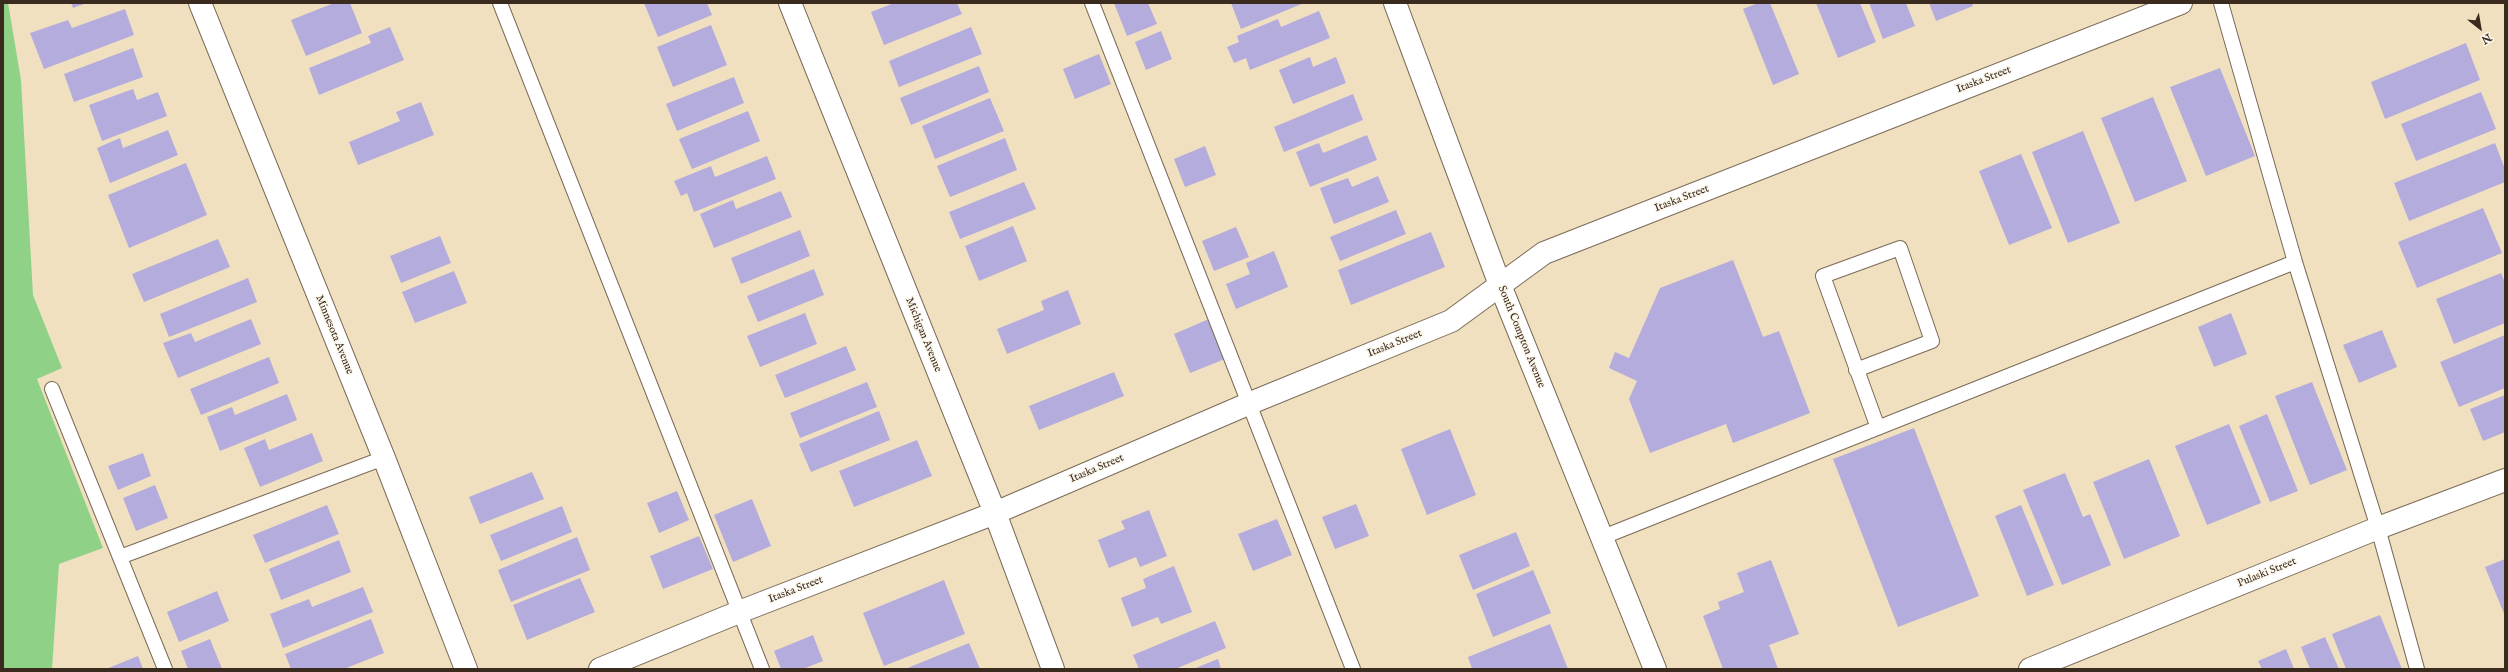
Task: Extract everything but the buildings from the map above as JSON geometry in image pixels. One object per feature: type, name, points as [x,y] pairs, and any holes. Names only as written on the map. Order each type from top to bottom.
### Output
[{"type":"street","name":"Minnesota Avenue","points":[[200,3],[384,458],[466,669]]},
{"type":"street","name":"Michigan Avenue","points":[[790,3],[995,513],[1054,669]]},
{"type":"street","name":"Itaska Street","points":[[600,669],[739,612],[995,513],[1248,404],[1451,321],[1544,253],[2181,3]]},
{"type":"street","name":"South Compton Avenue","points":[[1401,5],[1500,285],[1655,669]]},
{"type":"street","name":"Pulaski Street","points":[[2030,669],[2378,528],[2505,480]]},
{"type":"lane","points":[[500,3],[762,669]]},
{"type":"lane","points":[[1092,3],[1353,669]]},
{"type":"lane","points":[[2221,3],[2295,262],[2378,528],[2417,669]]},
{"type":"lane","points":[[1856,370],[1932,341],[1900,248],[1823,276],[1856,370],[1878,428]]},
{"type":"lane","points":[[1603,537],[2295,262]]},
{"type":"lane","points":[[52,389],[165,669]]},
{"type":"lane","points":[[120,557],[384,458]]},
{"type":"green space","points":[[3,3],[8,3],[21,80],[33,295],[62,368],[37,379],[103,548],[59,564],[52,669],[3,669]]}]
